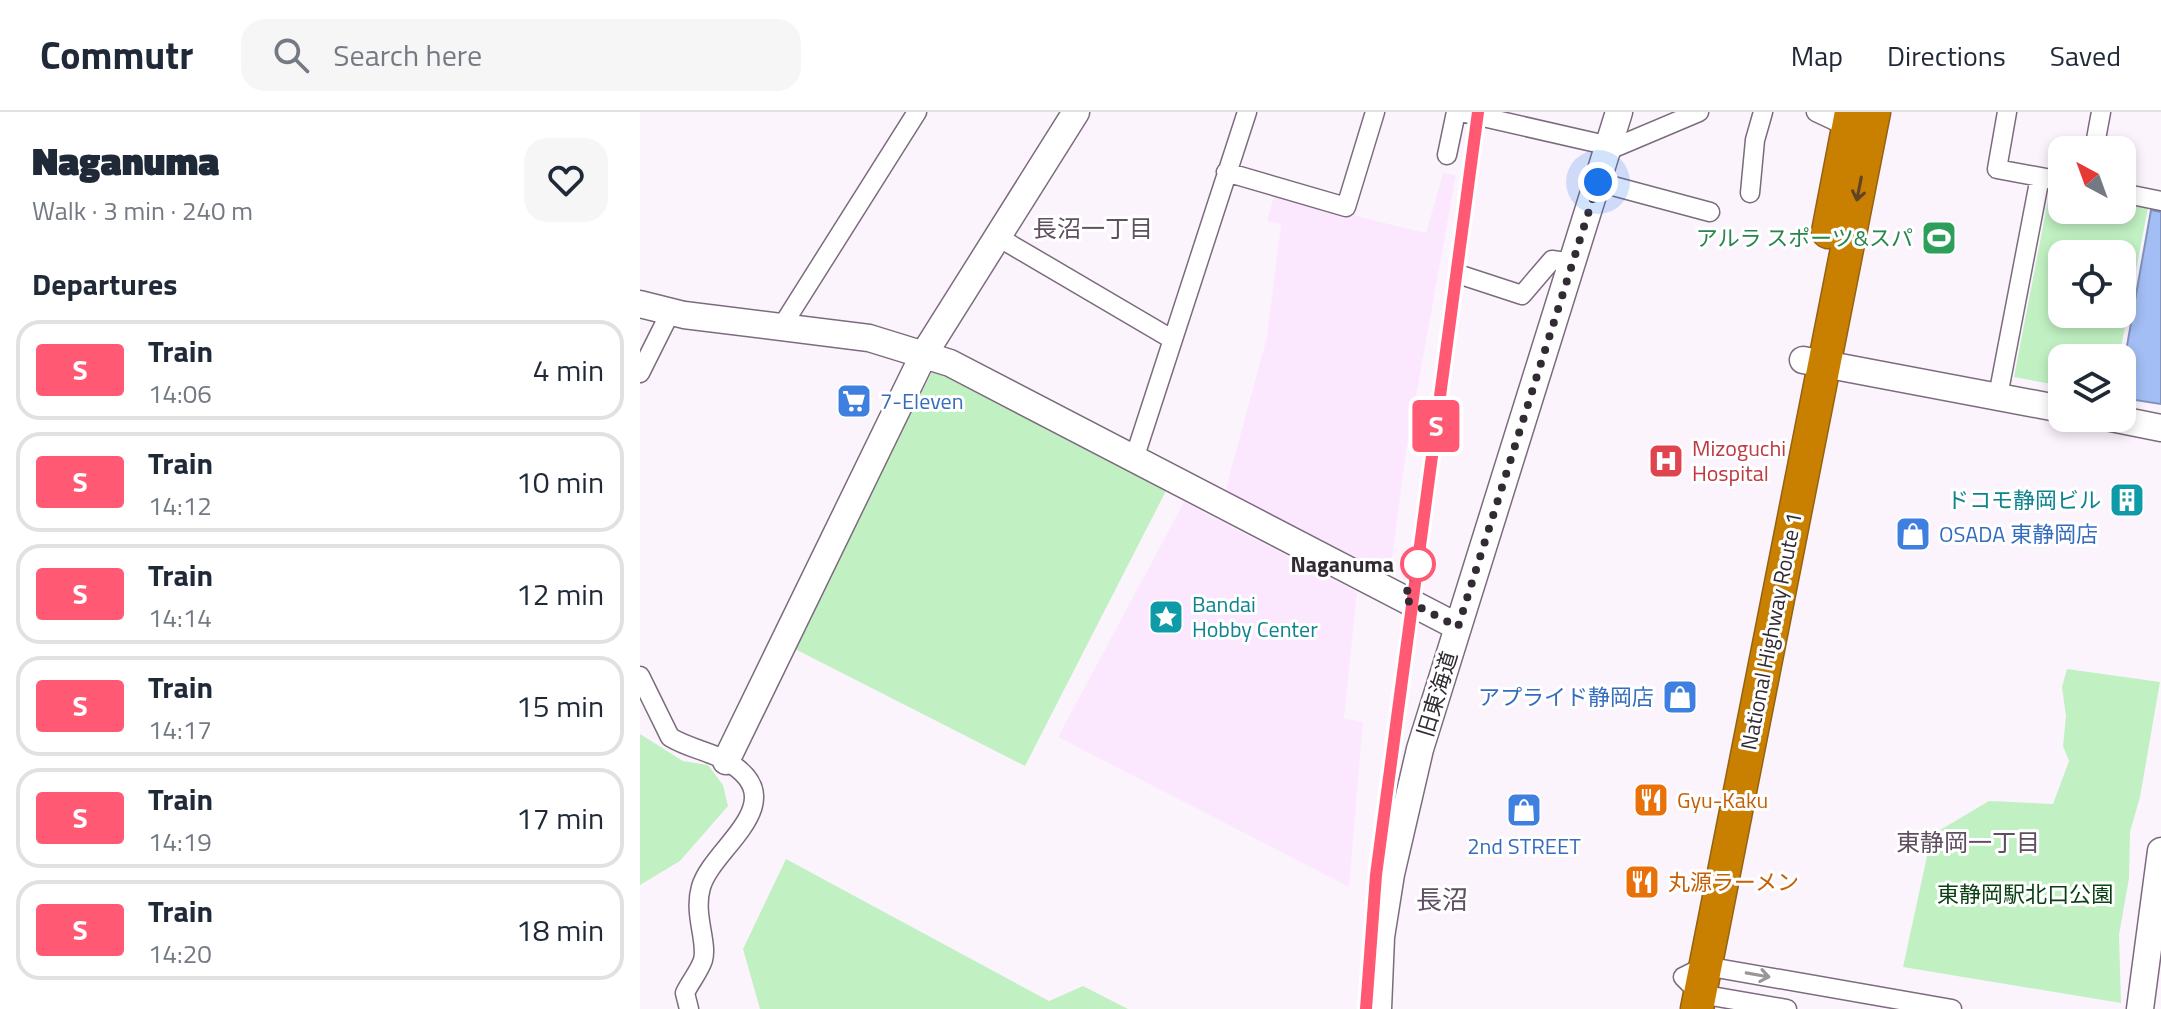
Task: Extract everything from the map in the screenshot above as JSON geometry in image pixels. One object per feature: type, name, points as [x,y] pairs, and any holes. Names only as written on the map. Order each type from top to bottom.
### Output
[{"type":"highway","name":"National Highway Route 1","points":[[1692,991],[1814,362],[1858,117]]},
{"type":"street","points":[[782,326],[917,112]]},
{"type":"street","points":[[726,761],[924,354],[1076,112]]},
{"type":"street","points":[[1134,459],[1170,338],[1247,112]]},
{"type":"street","points":[[1226,172],[1346,207],[1375,112]]},
{"type":"street","points":[[1447,155],[1458,112],[1609,148],[1699,112]]},
{"type":"street","name":"旧東海道","points":[[1378,1009],[1381,937],[1391,874],[1420,749],[1619,112]]},
{"type":"street","points":[[1750,193],[1755,140],[1763,112]]},
{"type":"street","points":[[1816,112],[1858,117]]},
{"type":"street","points":[[2007,112],[1997,169],[2048,178]]},
{"type":"street","points":[[2097,136],[2101,112]]},
{"type":"street","points":[[1998,396],[2040,177]]},
{"type":"street","points":[[1598,182],[1710,212]]},
{"type":"street","points":[[2136,196],[2161,201]]},
{"type":"street","points":[[998,237],[1170,338]]},
{"type":"street","points":[[1464,276],[1522,295],[1552,260],[1573,263]]},
{"type":"street","points":[[640,304],[670,313],[869,338],[924,354],[1001,386],[1134,459],[1458,627]]},
{"type":"street","points":[[640,373],[670,313]]},
{"type":"street","points":[[1814,362],[2048,406]]},
{"type":"street","points":[[2136,423],[2161,428]]},
{"type":"street","points":[[640,676],[670,737],[726,761],[746,777],[755,802],[752,814],[701,884],[697,921],[704,957],[685,993],[689,1009]]},
{"type":"street","points":[[2140,1009],[2161,851]]},
{"type":"street","points":[[1692,991],[1787,1009]]},
{"type":"street","points":[[1692,991],[1952,1009]]},
{"type":"shaded area","points":[[1443,173],[1456,175],[1406,452],[1389,582],[1224,495],[1267,337],[1281,224],[1267,221],[1274,196],[1426,233]]},
{"type":"shaded area","points":[[1184,502],[1357,592],[1344,718],[1363,722],[1349,887],[1058,737]]},
{"type":"green space","points":[[2048,200],[2048,224],[2136,224],[2136,206],[2148,208],[2136,270],[2136,240],[2048,240],[2048,328],[2125,328],[2122,344],[2048,344],[2048,383],[2014,377]]},
{"type":"green space","points":[[935,366],[1169,485],[1025,766],[791,647]]},
{"type":"green space","name":"東静岡駅北口公園","points":[[2067,669],[2160,682],[2140,797],[2130,832],[2129,878],[2119,935],[2121,1003],[1903,967],[1929,847],[1940,830],[1989,801],[2053,804],[2069,761],[2063,746],[2066,716],[2062,687]]},
{"type":"green space","points":[[640,734],[683,761],[708,765],[723,785],[728,806],[680,861],[640,885]]},
{"type":"green space","points":[[786,859],[1049,1001],[1083,986],[1128,1009],[760,1009],[743,949]]},
{"type":"water","points":[[2151,210],[2161,212],[2161,404],[2136,400],[2136,344],[2127,344],[2130,328],[2136,328],[2136,295]]},
{"type":"railway","points":[[1366,1009],[1376,875],[1478,112]]},
{"type":"train","name":"S","points":[[1366,1009],[1376,875],[1478,112]]},
{"type":"place","name":"アルラ スポーツ&スパ","points":[[1939,238]]},
{"type":"place","name":"7-Eleven","points":[[854,401]]},
{"type":"place","name":"Mizoguchi Hospital","points":[[1666,461]]},
{"type":"place","name":"ドコモ静岡ビル","points":[[2127,500]]},
{"type":"place","name":"OSADA 東静岡店","points":[[1913,534]]},
{"type":"place","name":"Naganuma","points":[[1418,564]]},
{"type":"place","name":"Bandai Hobby Center","points":[[1166,617]]},
{"type":"place","name":"アプライド静岡店","points":[[1680,697]]},
{"type":"place","name":"Gyu-Kaku","points":[[1651,800]]},
{"type":"place","name":"2nd STREET","points":[[1524,810]]},
{"type":"place","name":"丸源ラーメン","points":[[1642,882]]},
{"type":"district","name":"長沼一丁目","points":[[1093,229]]},
{"type":"district","name":"東静岡一丁目","points":[[1968,843]]},
{"type":"district","name":"長沼","points":[[1442,900]]},
{"type":"route","points":[[1418,564],[1404,599],[1458,627],[1598,182]]}]
